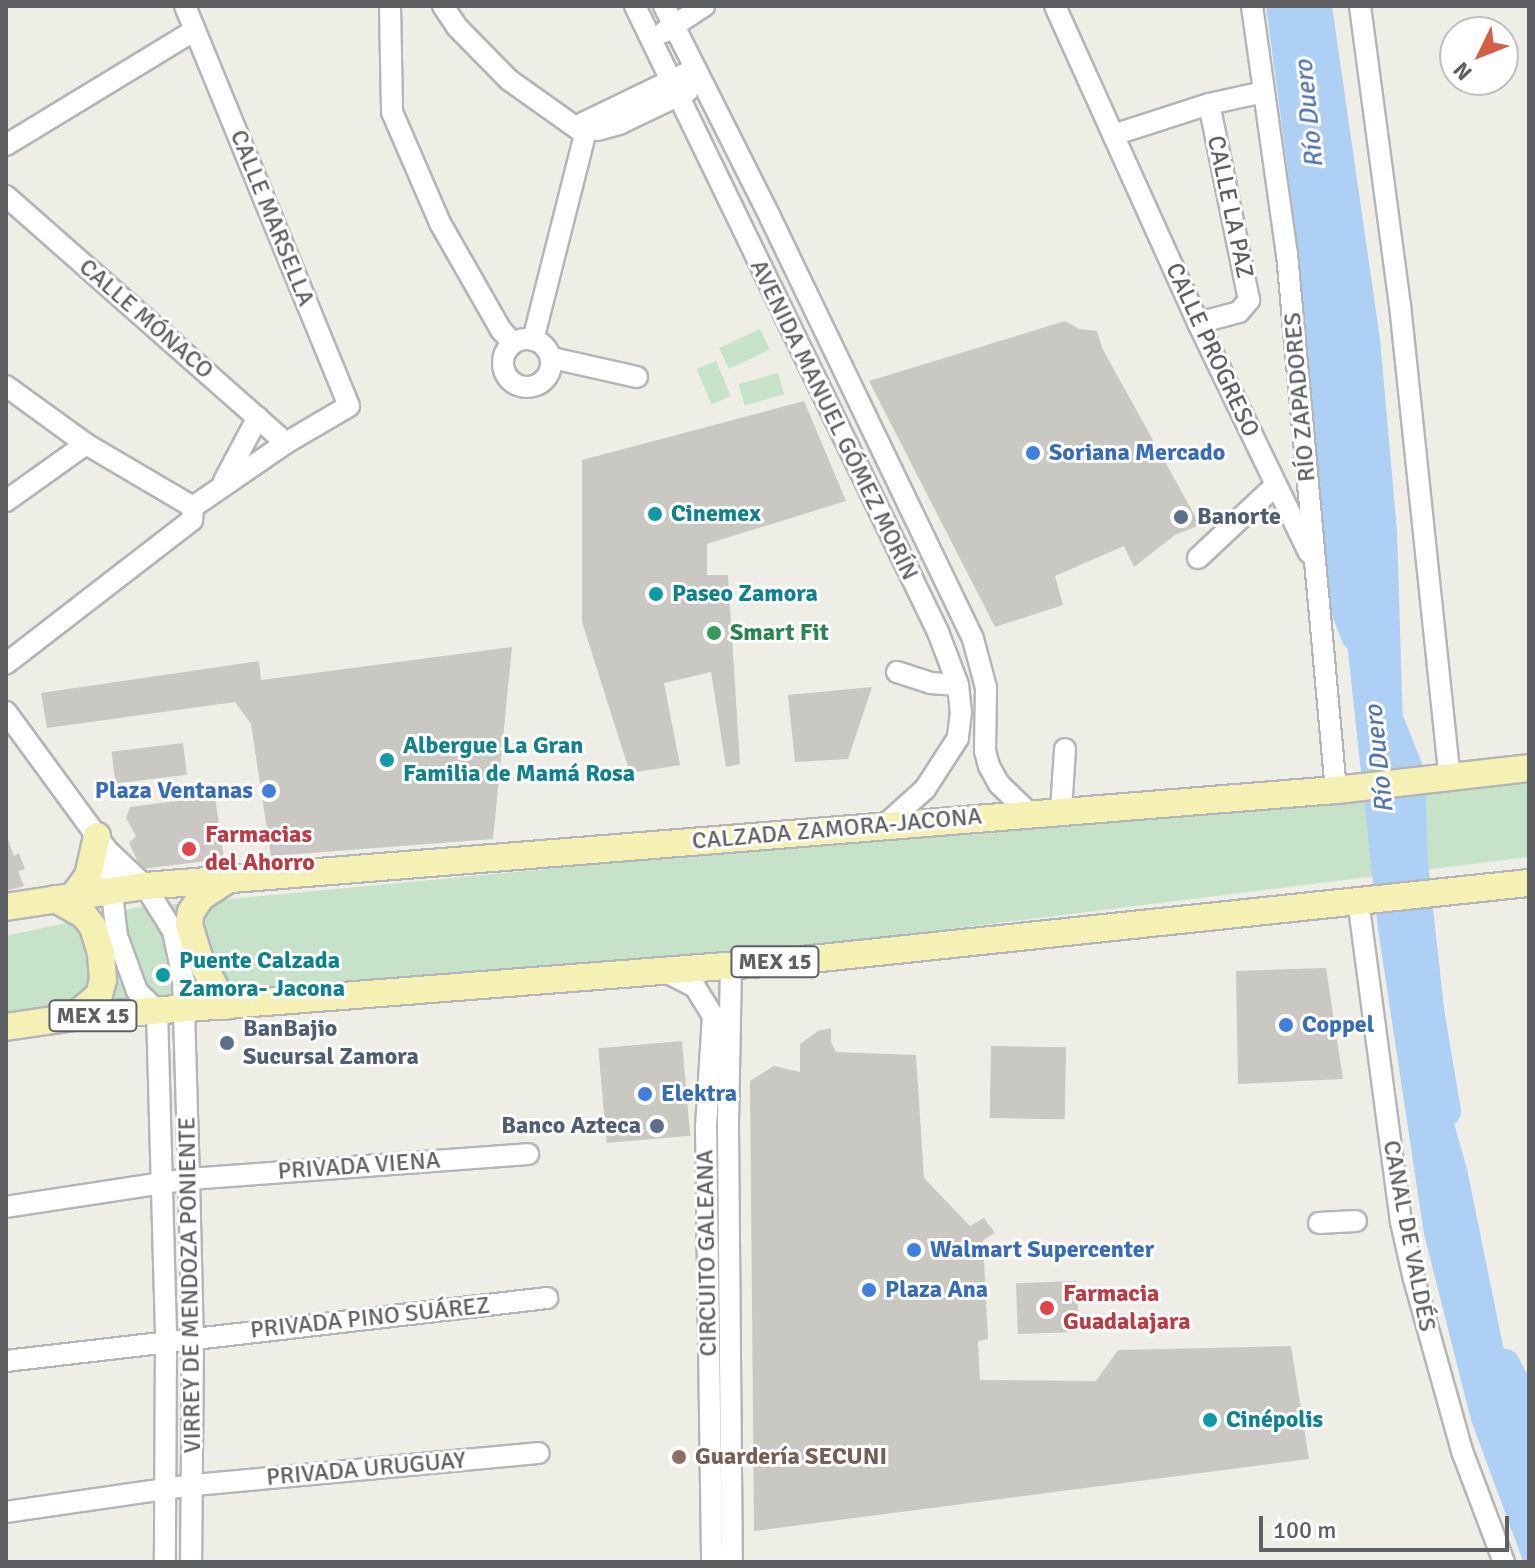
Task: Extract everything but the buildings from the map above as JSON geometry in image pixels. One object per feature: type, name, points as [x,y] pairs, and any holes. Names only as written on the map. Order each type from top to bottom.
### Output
[{"type":"main road","name":"CALZADA ZAMORA-JACONA","points":[[6,907],[145,886],[1343,788],[1529,768]]},
{"type":"main road","points":[[74,1017],[99,995],[103,980],[101,953],[93,927],[63,898],[88,876],[102,843]]},
{"type":"main road","points":[[225,1006],[199,957],[189,924],[191,912],[201,897],[227,880]]},
{"type":"main road","name":"MEX 15","points":[[6,1027],[74,1017],[731,966],[1182,922],[1362,899],[1529,883]]},
{"type":"street","name":"CALLE MARSELLA","points":[[185,6],[349,406],[286,443]]},
{"type":"street","points":[[390,6],[392,112],[440,223],[501,330],[552,358],[637,377]]},
{"type":"street","points":[[443,6],[457,27],[509,80],[581,130]]},
{"type":"street","name":"AVENIDA MANUEL GÓMEZ MORÍN","points":[[635,6],[672,90],[938,632],[958,685],[961,712],[958,738],[944,765],[925,789],[886,824]]},
{"type":"street","points":[[647,32],[672,13],[704,6]]},
{"type":"street","name":"CALLE PROGRESO","points":[[1055,6],[1198,323],[1315,563]]},
{"type":"street","name":"RÍO ZAPADORES","points":[[1252,6],[1287,254],[1315,563],[1343,788]]},
{"type":"street","points":[[1360,6],[1400,305],[1450,777]]},
{"type":"street","name":"AVENIDA MANUEL GÓMEZ MORÍN","points":[[672,13],[699,77],[771,219],[973,639],[986,688],[985,751],[989,766],[999,784],[1028,812]]},
{"type":"street","points":[[6,145],[195,30]]},
{"type":"street","points":[[581,130],[699,77]]},
{"type":"street","name":"CALLE LA PAZ","points":[[1113,135],[1209,104],[1264,92]]},
{"type":"street","name":"CALLE LA PAZ","points":[[1198,323],[1239,312],[1249,300],[1209,104]]},
{"type":"street","points":[[552,358],[542,382],[520,386],[504,370],[504,355],[523,342],[581,130]]},
{"type":"street","name":"CALLE MÓNACO","points":[[6,196],[286,443]]},
{"type":"street","points":[[6,386],[86,444],[193,513]]},
{"type":"street","points":[[223,485],[258,417]]},
{"type":"street","points":[[6,664],[193,513],[223,485],[286,443]]},
{"type":"street","points":[[6,501],[86,444]]},
{"type":"street","points":[[1198,558],[1275,486]]},
{"type":"street","points":[[897,672],[930,683],[958,685]]},
{"type":"street","points":[[6,712],[102,843],[145,886],[173,931],[183,978],[169,1010],[137,991],[114,923],[112,892],[102,843]]},
{"type":"street","points":[[1061,810],[1065,749]]},
{"type":"street","name":"CANAL DE VALDÉS","points":[[1362,899],[1401,1222],[1462,1451],[1504,1562]]},
{"type":"street","name":"CIRCUITO GALEANA","points":[[731,966],[728,1126],[732,1562]]},
{"type":"street","name":"CIRCUITO GALEANA","points":[[662,970],[695,987],[713,1016],[706,1126],[712,1562]]},
{"type":"street","name":"VIRREY DE MENDOZA PONIENTE","points":[[169,1010],[189,1179],[194,1485],[191,1562]]},
{"type":"street","name":"VIRREY DE MENDOZA PONIENTE","points":[[165,1562],[166,1342],[162,1183],[169,1010]]},
{"type":"street","points":[[706,1126],[728,1126]]},
{"type":"street","name":"PRIVADA VIENA","points":[[6,1207],[189,1179],[528,1154]]},
{"type":"street","points":[[1319,1223],[1356,1221]]},
{"type":"street","name":"PRIVADA PINO SUÁREZ","points":[[6,1361],[547,1298]]},
{"type":"street","name":"PRIVADA URUGUAY","points":[[6,1512],[194,1485],[539,1453]]},
{"type":"green space","points":[[760,329],[770,350],[729,369],[719,348]]},
{"type":"green space","points":[[716,361],[731,396],[712,404],[697,369]]},
{"type":"green space","points":[[778,373],[784,394],[745,405],[739,384]]},
{"type":"green space","points":[[1529,776],[1529,857],[715,958],[544,966],[198,994],[6,1018],[6,936],[135,908]]},
{"type":"water","name":"Río Duero","points":[[1266,6],[1332,6],[1380,339],[1397,531],[1403,727],[1416,918],[1434,1053],[1467,1169],[1503,1346],[1529,1416],[1529,1562],[1523,1561],[1471,1420],[1424,1234],[1378,929],[1333,513]]},
{"type":"waterway","points":[[1296,223],[1334,578],[1356,636]]},
{"type":"waterway","name":"Río Duero","points":[[1391,726],[1410,774],[1413,864],[1429,1010],[1446,1112]]},
{"type":"waterway","points":[[1505,1364],[1529,1411]]},
{"type":"place","name":"Soriana Mercado","points":[[1033,453]]},
{"type":"place","name":"Cinemex","points":[[655,514]]},
{"type":"place","name":"Banorte","points":[[1181,517]]},
{"type":"place","name":"Paseo Zamora","points":[[656,594]]},
{"type":"place","name":"Smart Fit","points":[[714,633]]},
{"type":"place","name":"Albergue La Gran Familia de Mamá Rosa","points":[[387,760]]},
{"type":"place","name":"Plaza Ventanas","points":[[269,791]]},
{"type":"place","name":"Farmacias del Ahorro","points":[[189,849]]},
{"type":"place","name":"Puente Calzada Zamora- Jacona","points":[[163,975]]},
{"type":"place","name":"Coppel","points":[[1286,1025]]},
{"type":"place","name":"BanBajio Sucursal Zamora","points":[[227,1043]]},
{"type":"place","name":"Elektra","points":[[645,1094]]},
{"type":"place","name":"Banco Azteca","points":[[657,1126]]},
{"type":"place","name":"Walmart Supercenter","points":[[914,1250]]},
{"type":"place","name":"Plaza Ana","points":[[869,1290]]},
{"type":"place","name":"Farmacia Guadalajara","points":[[1047,1308]]},
{"type":"place","name":"Cinépolis","points":[[1210,1420]]},
{"type":"place","name":"Guardería SECUNI","points":[[679,1457]]}]
